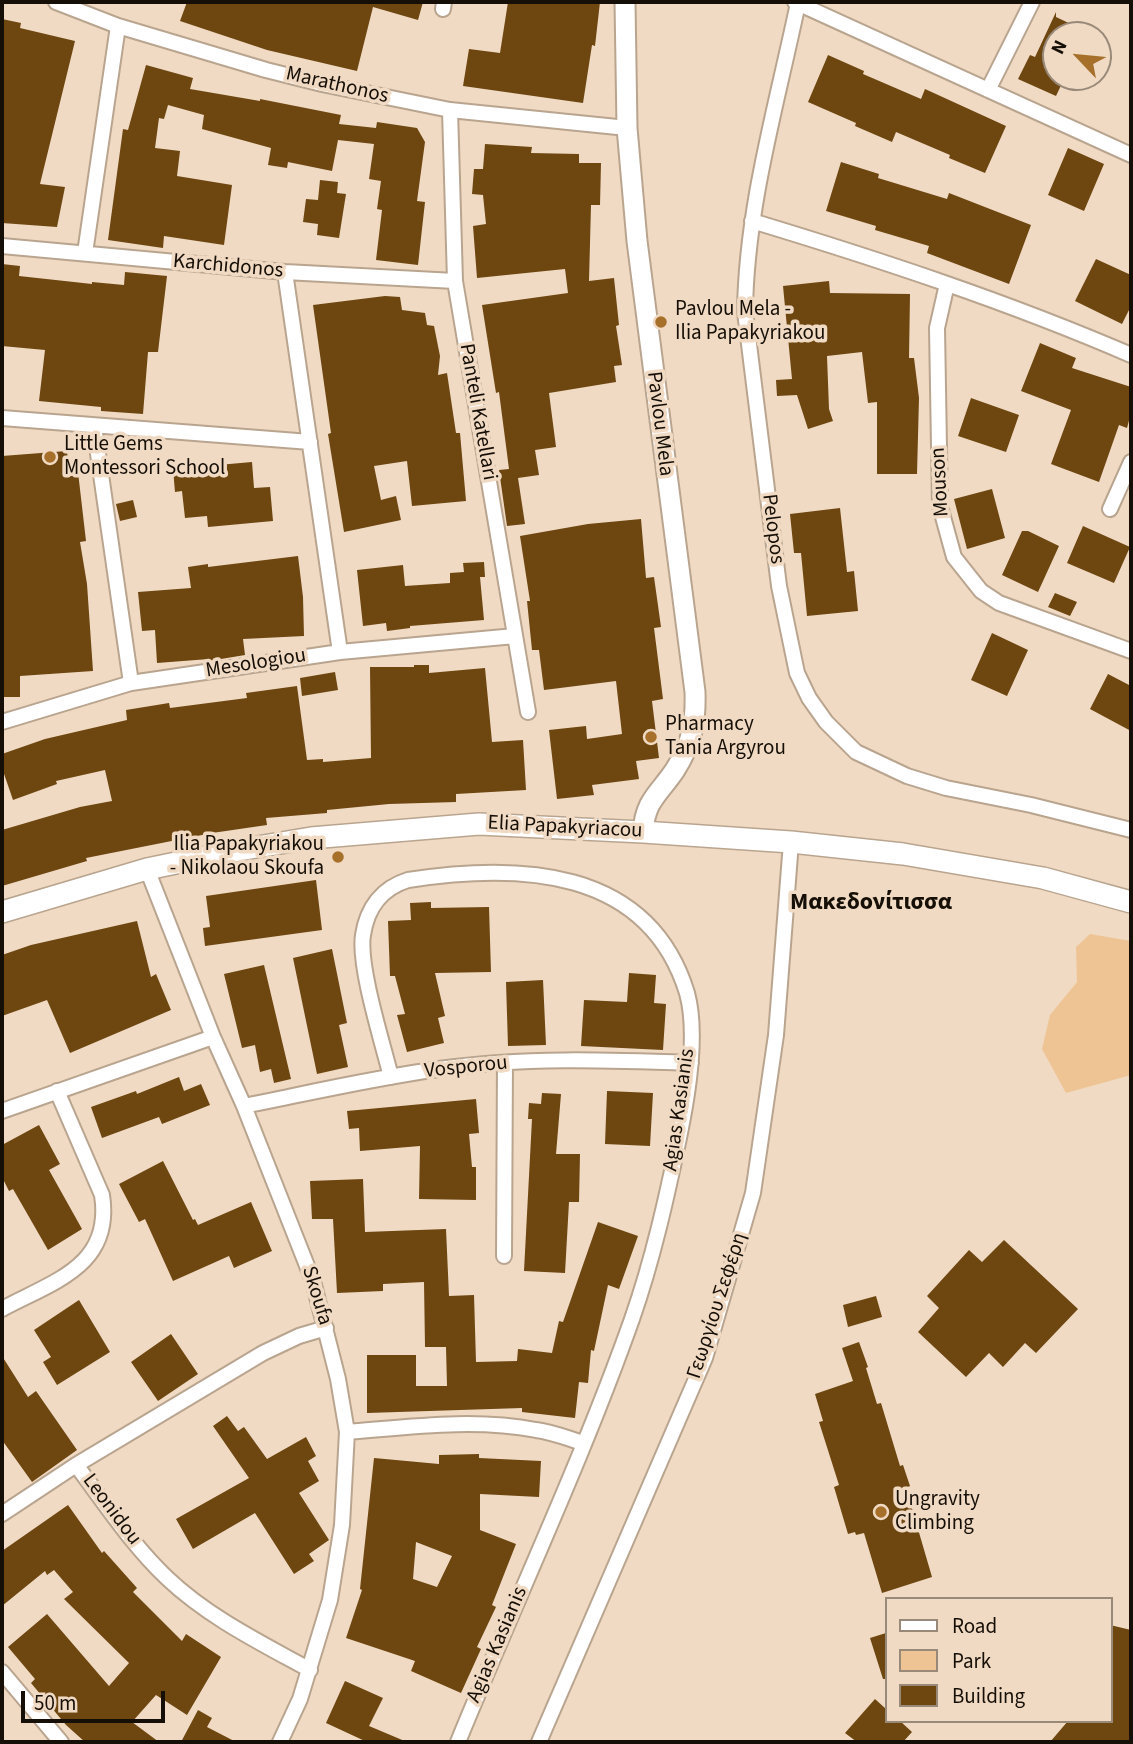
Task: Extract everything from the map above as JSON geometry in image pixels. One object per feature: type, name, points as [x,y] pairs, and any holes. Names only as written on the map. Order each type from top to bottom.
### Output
[{"type":"main road","name":"Elia Papakyriacou","points":[[2,912],[147,869],[311,838],[479,824],[791,842],[954,861],[1043,878],[1131,902]]},
{"type":"street","name":"Marathonos","points":[[56,2],[118,26],[266,70],[450,110],[626,128]]},
{"type":"street","name":"Pavlou Mela","points":[[625,2],[626,128],[650,357],[695,692],[695,725],[691,737],[674,771],[651,800],[644,815],[643,832]]},
{"type":"street","points":[[797,2],[1131,155]]},
{"type":"street","name":"Pelopos","points":[[797,2],[752,221],[745,284],[745,312],[779,586],[797,673],[809,698],[826,722],[856,752],[907,776],[946,788],[1031,805],[1131,830]]},
{"type":"street","points":[[988,90],[1032,2]]},
{"type":"street","points":[[85,253],[118,26]]},
{"type":"street","name":"Panteli Katellari","points":[[450,110],[455,281],[528,712]]},
{"type":"street","points":[[752,221],[843,248],[1042,317],[1131,355]]},
{"type":"street","name":"Karchidonos","points":[[2,246],[285,272],[455,281]]},
{"type":"street","points":[[285,272],[340,652]]},
{"type":"street","name":"Mouson","points":[[947,284],[937,328],[940,506],[954,556],[981,591],[999,603],[1131,651]]},
{"type":"street","points":[[2,418],[310,442]]},
{"type":"street","points":[[94,426],[131,683]]},
{"type":"street","points":[[1110,509],[1131,462]]},
{"type":"street","name":"Mesologiou","points":[[2,722],[131,683],[340,652],[515,636]]},
{"type":"street","name":"Γεωργίου Σεφέρη","points":[[539,1742],[705,1358],[753,1194],[776,1035],[791,842]]},
{"type":"street","name":"Skoufa","points":[[147,869],[313,1281],[338,1379],[347,1432],[338,1559],[330,1600],[300,1699],[280,1742]]},
{"type":"street","name":"Agias Kasianis","points":[[391,1077],[363,953],[362,936],[372,907],[386,890],[397,883],[484,871],[520,872],[576,882],[613,898],[643,921],[670,956],[687,995],[691,1063],[670,1183],[632,1319],[458,1742]]},
{"type":"street","points":[[2,1111],[213,1037]]},
{"type":"street","name":"Vosporou","points":[[244,1106],[441,1069],[505,1063],[594,1060],[691,1063]]},
{"type":"street","points":[[504,1256],[505,1063]]},
{"type":"street","points":[[2,1309],[75,1270],[91,1254],[101,1235],[104,1210],[102,1195],[57,1091]]},
{"type":"street","name":"Leonidou","points":[[310,1670],[240,1631],[167,1578],[120,1524],[76,1465],[263,1353],[326,1328]]},
{"type":"street","points":[[347,1432],[443,1424],[520,1427],[583,1443]]},
{"type":"street","points":[[2,1514],[76,1465]]},
{"type":"street","points":[[2,1672],[61,1742]]},
{"type":"green space","points":[[1090,934],[1131,941],[1131,1075],[1066,1093],[1042,1049],[1050,1015],[1077,982],[1076,947]]},
{"type":"building","points":[[187,2],[423,2],[418,20],[373,7],[357,71],[267,50],[180,21]]},
{"type":"building","points":[[508,2],[600,2],[595,46],[592,45],[583,103],[463,86],[469,49],[500,53]]},
{"type":"building","points":[[1056,12],[1056,17],[1064,21],[1052,21]]},
{"type":"building","points":[[2,19],[21,23],[20,28],[75,41],[40,184],[65,187],[57,227],[2,223]]},
{"type":"building","points":[[1042,42],[1042,90],[1018,79],[1030,55],[1035,57]]},
{"type":"building","points":[[828,55],[864,71],[863,74],[921,99],[925,89],[1006,126],[985,173],[896,132],[892,142],[808,102]]},
{"type":"building","points":[[146,65],[193,78],[190,89],[341,115],[339,124],[376,128],[377,122],[417,128],[425,142],[417,201],[425,202],[418,265],[376,260],[382,210],[377,209],[381,181],[369,179],[374,144],[338,140],[332,171],[288,162],[287,168],[268,165],[271,148],[202,129],[204,115],[168,105],[164,119],[159,118],[155,148],[180,151],[177,176],[232,185],[224,245],[164,236],[163,248],[108,240],[123,129],[128,130]]},
{"type":"building","points":[[1045,91],[1058,91],[1056,96]]},
{"type":"building","points":[[485,144],[532,147],[531,153],[579,154],[579,163],[601,163],[600,205],[591,205],[589,281],[614,278],[619,325],[616,326],[622,365],[614,366],[616,382],[549,393],[556,447],[535,450],[539,475],[518,478],[525,524],[507,526],[499,470],[509,469],[499,392],[496,393],[482,305],[568,293],[565,269],[477,278],[473,226],[486,224],[483,195],[472,194],[474,169],[483,169]]},
{"type":"building","points":[[1068,148],[1104,164],[1084,211],[1048,195]]},
{"type":"building","points":[[841,162],[879,174],[878,178],[947,199],[949,193],[1031,225],[1009,284],[927,253],[929,246],[875,230],[876,226],[826,211]]},
{"type":"building","points":[[320,180],[338,182],[337,193],[346,194],[339,238],[317,235],[318,224],[303,222],[306,199],[318,200]]},
{"type":"building","points":[[1096,259],[1131,275],[1131,306],[1122,324],[1075,301]]},
{"type":"building","points":[[2,264],[20,266],[19,276],[92,284],[124,285],[125,272],[167,276],[158,352],[148,352],[143,414],[101,411],[101,407],[39,401],[45,350],[2,346]]},
{"type":"building","points":[[829,281],[830,293],[910,294],[909,358],[914,358],[919,398],[917,474],[877,474],[877,402],[868,403],[862,352],[827,356],[829,409],[833,421],[808,429],[797,395],[777,396],[776,380],[792,379],[783,286]]},
{"type":"building","points":[[385,296],[400,297],[402,310],[425,313],[427,325],[434,326],[440,356],[438,375],[447,373],[456,433],[460,433],[466,501],[412,506],[407,461],[374,466],[381,500],[396,496],[401,520],[344,532],[328,434],[331,433],[313,305]]},
{"type":"building","points":[[1040,343],[1076,358],[1072,368],[1131,387],[1131,413],[1127,428],[1119,425],[1099,482],[1051,464],[1071,410],[1021,391]]},
{"type":"building","points":[[971,398],[1019,415],[1006,452],[958,436]]},
{"type":"building","points":[[67,451],[69,472],[78,472],[86,541],[80,542],[87,584],[93,671],[20,676],[20,697],[2,697],[2,456]]},
{"type":"building","points":[[252,462],[254,488],[270,487],[273,521],[208,527],[207,516],[185,518],[182,491],[175,492],[173,469]]},
{"type":"building","points":[[992,489],[1005,538],[967,549],[954,499]]},
{"type":"building","points":[[133,500],[137,517],[120,521],[116,504]]},
{"type":"building","points":[[840,508],[847,572],[854,571],[858,611],[807,616],[801,553],[794,553],[790,514]]},
{"type":"building","points":[[641,519],[646,578],[654,577],[661,627],[654,628],[663,699],[652,701],[659,758],[636,761],[639,779],[592,785],[594,795],[557,799],[549,730],[586,726],[587,739],[622,734],[616,681],[544,690],[539,650],[532,650],[527,601],[530,601],[520,536],[588,524]]},
{"type":"building","points":[[1083,526],[1130,547],[1114,583],[1067,563]]},
{"type":"building","points":[[1022,531],[1028,531],[1059,546],[1038,592],[1002,575]]},
{"type":"building","points":[[298,556],[304,636],[243,639],[245,655],[209,661],[157,663],[155,630],[142,631],[138,592],[191,588],[188,567]]},
{"type":"building","points":[[484,562],[485,577],[480,577],[484,620],[410,626],[387,631],[386,623],[363,626],[357,570],[403,565],[405,586],[450,583],[450,573],[464,572],[463,563]]},
{"type":"building","points":[[1055,593],[1077,602],[1070,616],[1048,607]]},
{"type":"building","points":[[992,633],[1028,650],[1007,696],[971,680]]},
{"type":"building","points":[[429,665],[429,673],[485,668],[492,742],[523,740],[526,790],[456,794],[456,802],[389,804],[266,818],[267,825],[86,858],[87,861],[2,886],[2,830],[80,807],[112,801],[105,770],[56,781],[57,784],[13,800],[2,768],[2,754],[45,739],[127,720],[126,710],[169,703],[170,708],[247,698],[246,693],[297,686],[307,760],[323,759],[323,762],[371,758],[370,667]]},
{"type":"building","points":[[335,672],[338,690],[302,696],[300,678]]},
{"type":"building","points":[[1108,674],[1131,686],[1131,731],[1090,709]]},
{"type":"building","points":[[316,880],[322,930],[205,946],[203,928],[210,927],[206,896]]},
{"type":"building","points":[[431,902],[431,908],[489,907],[491,972],[435,973],[445,1016],[438,1018],[444,1043],[407,1052],[397,1015],[405,1014],[395,976],[390,976],[388,921],[411,920],[410,903]]},
{"type":"building","points":[[137,921],[151,977],[156,974],[171,1010],[70,1053],[47,1000],[2,1016],[2,955],[31,945]]},
{"type":"building","points":[[332,949],[347,1023],[339,1025],[348,1067],[317,1074],[293,958]]},
{"type":"building","points":[[264,965],[291,1079],[274,1083],[271,1069],[260,1072],[255,1045],[242,1048],[224,974]]},
{"type":"building","points":[[629,973],[656,975],[654,1003],[666,1004],[663,1050],[581,1046],[584,1000],[627,1002]]},
{"type":"building","points":[[543,980],[546,1045],[508,1046],[506,982]]},
{"type":"building","points":[[179,1077],[184,1091],[201,1084],[210,1105],[162,1124],[159,1117],[102,1138],[91,1107],[136,1091],[137,1094]]},
{"type":"building","points":[[607,1091],[653,1093],[650,1146],[605,1144]]},
{"type":"building","points":[[542,1093],[561,1094],[556,1154],[580,1154],[579,1202],[569,1202],[565,1273],[524,1271],[532,1119],[528,1119],[529,1103],[541,1104]]},
{"type":"building","points":[[476,1099],[479,1133],[469,1134],[472,1167],[476,1167],[476,1200],[419,1199],[420,1146],[360,1151],[359,1128],[349,1129],[347,1111]]},
{"type":"building","points":[[39,1125],[60,1164],[49,1170],[82,1229],[48,1250],[13,1189],[9,1191],[2,1177],[2,1145]]},
{"type":"building","points":[[163,1161],[198,1225],[251,1202],[272,1251],[234,1268],[229,1256],[173,1281],[145,1219],[139,1222],[119,1184]]},
{"type":"building","points":[[363,1179],[365,1232],[446,1229],[449,1296],[474,1295],[476,1362],[517,1361],[518,1349],[552,1353],[559,1321],[563,1322],[598,1222],[638,1236],[619,1289],[608,1285],[594,1351],[591,1350],[588,1383],[579,1382],[575,1418],[522,1412],[522,1408],[367,1413],[367,1355],[416,1355],[416,1386],[447,1386],[446,1347],[425,1347],[424,1282],[383,1284],[383,1291],[337,1293],[333,1219],[312,1219],[310,1181]]},
{"type":"building","points":[[1004,1240],[1078,1309],[1036,1353],[1025,1343],[1003,1367],[989,1353],[966,1377],[918,1332],[939,1308],[927,1296],[969,1250],[982,1262]]},
{"type":"building","points":[[876,1296],[882,1317],[848,1327],[843,1305]]},
{"type":"building","points":[[79,1300],[110,1352],[57,1385],[43,1362],[51,1357],[34,1330]]},
{"type":"building","points":[[171,1334],[198,1374],[158,1401],[131,1362]]},
{"type":"building","points":[[859,1342],[877,1404],[881,1403],[900,1466],[903,1465],[910,1486],[906,1488],[932,1577],[882,1593],[864,1533],[848,1534],[834,1487],[839,1485],[819,1422],[823,1421],[815,1394],[853,1381],[842,1348]]},
{"type":"building","points":[[2,1356],[28,1397],[36,1391],[77,1450],[32,1482],[2,1440]]},
{"type":"building","points":[[227,1416],[238,1431],[244,1427],[267,1459],[306,1437],[316,1456],[308,1461],[319,1481],[299,1493],[329,1540],[309,1554],[314,1561],[294,1574],[255,1513],[193,1549],[176,1519],[249,1478],[213,1426]]},
{"type":"building","points":[[479,1454],[479,1458],[541,1461],[539,1497],[480,1494],[480,1530],[516,1544],[492,1605],[496,1607],[477,1647],[481,1649],[461,1693],[411,1671],[415,1661],[346,1638],[362,1590],[374,1458],[439,1464],[439,1455]],"holes":[[[416,1542],[452,1556],[437,1587],[413,1579]]]},
{"type":"building","points":[[68,1505],[102,1553],[104,1551],[137,1588],[133,1592],[182,1641],[186,1634],[221,1657],[187,1715],[156,1695],[132,1722],[159,1742],[85,1742],[66,1725],[31,1683],[35,1679],[8,1647],[47,1614],[109,1686],[129,1663],[64,1599],[73,1592],[54,1570],[47,1575],[45,1571],[2,1606],[2,1551]]},
{"type":"building","points":[[1112,1625],[1131,1630],[1131,1742],[1050,1742],[1066,1723],[1112,1723]]},
{"type":"building","points":[[884,1634],[884,1679],[883,1679],[870,1638]]},
{"type":"building","points":[[345,1681],[383,1698],[369,1726],[407,1742],[367,1742],[326,1723]]},
{"type":"building","points":[[875,1699],[884,1707],[884,1723],[902,1723],[912,1732],[903,1742],[857,1742],[845,1733]]},
{"type":"building","points":[[198,1710],[212,1718],[207,1727],[236,1742],[181,1742]]},
{"type":"place","name":"Pavlou Mela - Ilia Papakyriakou","points":[[661,322]]},
{"type":"place","name":"Little Gems Montessori School","points":[[50,457]]},
{"type":"place","name":"Pharmacy Tania Argyrou","points":[[651,737]]},
{"type":"place","name":"Ilia Papakyriakou - Nikolaou Skoufa","points":[[338,857]]},
{"type":"place","name":"Ungravity Climbing","points":[[881,1512]]},
{"type":"district","name":"Μακεδονίτισσα","points":[[871,904]]}]
